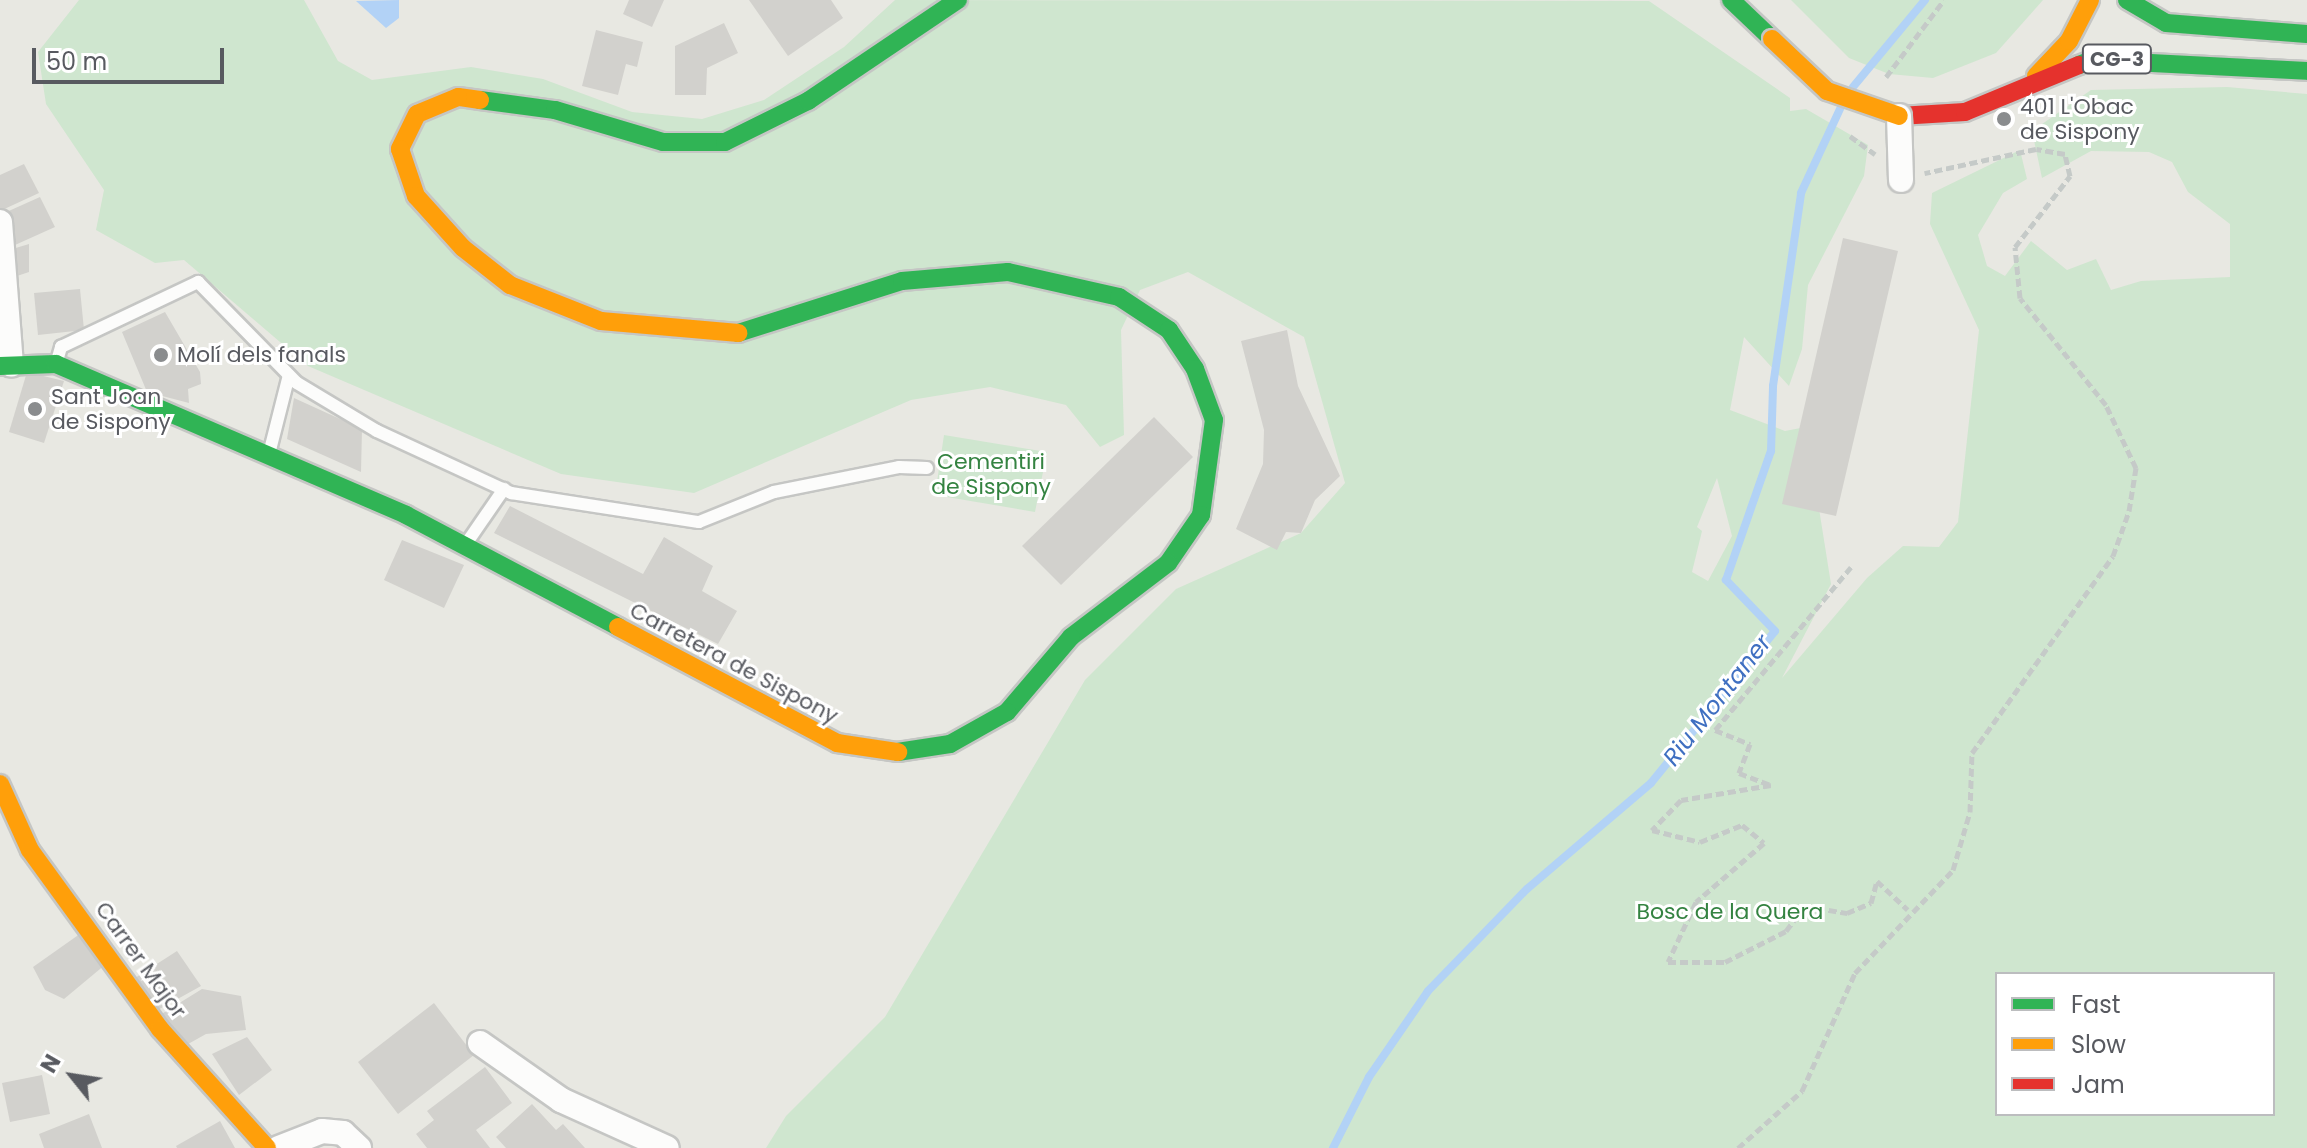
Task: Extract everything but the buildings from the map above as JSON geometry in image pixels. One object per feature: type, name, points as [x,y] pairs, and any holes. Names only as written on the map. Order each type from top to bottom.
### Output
[{"type":"main road","name":"Carretera de Sispony","points":[[6,365],[56,364],[466,544],[806,731],[863,750],[904,753],[950,744],[1007,712],[1071,637],[1168,563],[1201,515],[1214,420],[1195,369],[1169,330],[1119,297],[1070,280],[965,273],[902,281],[737,333],[601,321],[510,285],[436,220],[403,171],[401,141],[411,122],[434,103],[458,97],[555,110],[663,142],[725,142],[808,101],[958,0]]},
{"type":"main road","name":"CG-3","points":[[1731,0],[1827,91],[1899,116],[1965,112],[2026,84],[2092,60],[2307,71]]},
{"type":"main road","name":"CG-3","points":[[1752,0],[1772,39]]},
{"type":"main road","name":"CG-3","points":[[2026,84],[2069,41],[2090,0]]},
{"type":"main road","name":"CG-3","points":[[2127,0],[2166,23],[2307,34]]},
{"type":"main road","name":"Carrer Major","points":[[0,784],[30,850],[160,1029],[267,1148]]},
{"type":"street","points":[[1899,116],[1906,176]]},
{"type":"street","points":[[0,222],[6,365]]},
{"type":"street","points":[[480,1043],[561,1100],[667,1148]]},
{"type":"street","points":[[279,1148],[322,1131],[343,1133],[359,1148]]},
{"type":"lane","points":[[56,364],[61,347],[198,282],[289,375],[377,431],[504,489],[699,522],[774,492],[899,467],[927,468]]},
{"type":"lane","points":[[268,457],[289,375]]},
{"type":"lane","points":[[466,544],[504,489]]},
{"type":"path","points":[[1738,1148],[1802,1091],[1855,973],[1875,958],[1908,910],[1953,870],[1970,812],[1972,753],[2113,556],[2136,468],[2106,405],[2020,298],[2015,247],[2070,176],[2065,154],[2036,149],[1906,176]]},
{"type":"path","points":[[1851,567],[1715,730],[1750,744],[1739,773],[1771,785],[1681,800],[1652,830],[1700,842],[1742,825],[1764,843],[1696,902],[1668,962],[1725,962],[1786,931],[1805,906],[1847,913],[1871,903],[1877,881],[1908,910]]},
{"type":"green space","name":"Bosc de la Quera","points":[[79,0],[304,0],[338,61],[372,80],[471,67],[543,79],[632,112],[702,119],[764,100],[844,47],[895,0],[1649,1],[1790,98],[1790,111],[1806,109],[1868,145],[1864,176],[1808,285],[1802,349],[1789,386],[1744,337],[1730,410],[1785,431],[1806,427],[1831,584],[1782,678],[1867,578],[1903,546],[1939,547],[1958,522],[1979,330],[1930,224],[1932,193],[2020,150],[2027,179],[2003,193],[1978,235],[1987,266],[2005,276],[2031,241],[2067,270],[2096,259],[2111,290],[2141,281],[2230,277],[2230,224],[2188,192],[2172,162],[2149,152],[2091,151],[2042,178],[2032,131],[2091,90],[2227,87],[2307,94],[2307,1148],[766,1148],[786,1116],[885,1017],[1085,680],[1176,589],[1301,533],[1345,483],[1304,337],[1188,272],[1140,290],[1121,330],[1124,435],[1100,447],[1066,405],[990,387],[911,400],[694,493],[561,474],[308,366],[184,260],[155,263],[96,230],[104,190],[46,104],[38,52]],"holes":[[[1717,478],[1732,536],[1708,581],[1692,572],[1702,531],[1697,527]]]},
{"type":"green space","points":[[1791,0],[2043,0],[1996,53],[1933,78],[1889,74],[1849,58]]},
{"type":"green space","name":"Cementiri de Sispony","points":[[944,435],[1047,452],[1035,512],[935,495]]},
{"type":"water","points":[[399,0],[399,18],[386,28],[356,1]]},
{"type":"waterway","name":"Riu Montaner","points":[[1853,87],[1925,0]]},
{"type":"waterway","name":"Riu Montaner","points":[[1333,1148],[1369,1077],[1428,991],[1527,889],[1651,783],[1775,631],[1726,580],[1771,451],[1773,386],[1801,193],[1840,109]]},
{"type":"traffic: fast","points":[[480,100],[555,110],[663,142],[725,142],[808,101],[958,0]]},
{"type":"traffic: fast","points":[[1731,0],[1772,39]]},
{"type":"traffic: fast","points":[[2127,0],[2166,23],[2307,34]]},
{"type":"traffic: fast","points":[[2079,65],[2092,60],[2307,71]]},
{"type":"traffic: fast","points":[[738,333],[902,281],[1008,272],[1119,297],[1169,330],[1195,369],[1214,420],[1201,515],[1168,563],[1071,637],[1007,712],[950,744],[898,752]]},
{"type":"traffic: fast","points":[[0,366],[56,364],[406,515],[618,627]]},
{"type":"traffic: slow","points":[[2036,76],[2069,41],[2090,0]]},
{"type":"traffic: slow","points":[[1772,39],[1827,91],[1899,116]]},
{"type":"traffic: slow","points":[[480,100],[458,97],[417,114],[400,149],[416,196],[463,248],[510,285],[601,321],[738,333]]},
{"type":"traffic: slow","points":[[618,627],[837,743],[898,752]]},
{"type":"traffic: slow","points":[[0,784],[30,850],[160,1029],[267,1148]]},
{"type":"traffic: jam","points":[[1899,116],[1965,112],[2079,65]]},
{"type":"place","name":"401 L'Obac de Sispony","points":[[2004,119]]},
{"type":"place","name":"Molí dels fanals","points":[[161,355]]},
{"type":"place","name":"Sant Joan de Sispony","points":[[35,409]]}]
